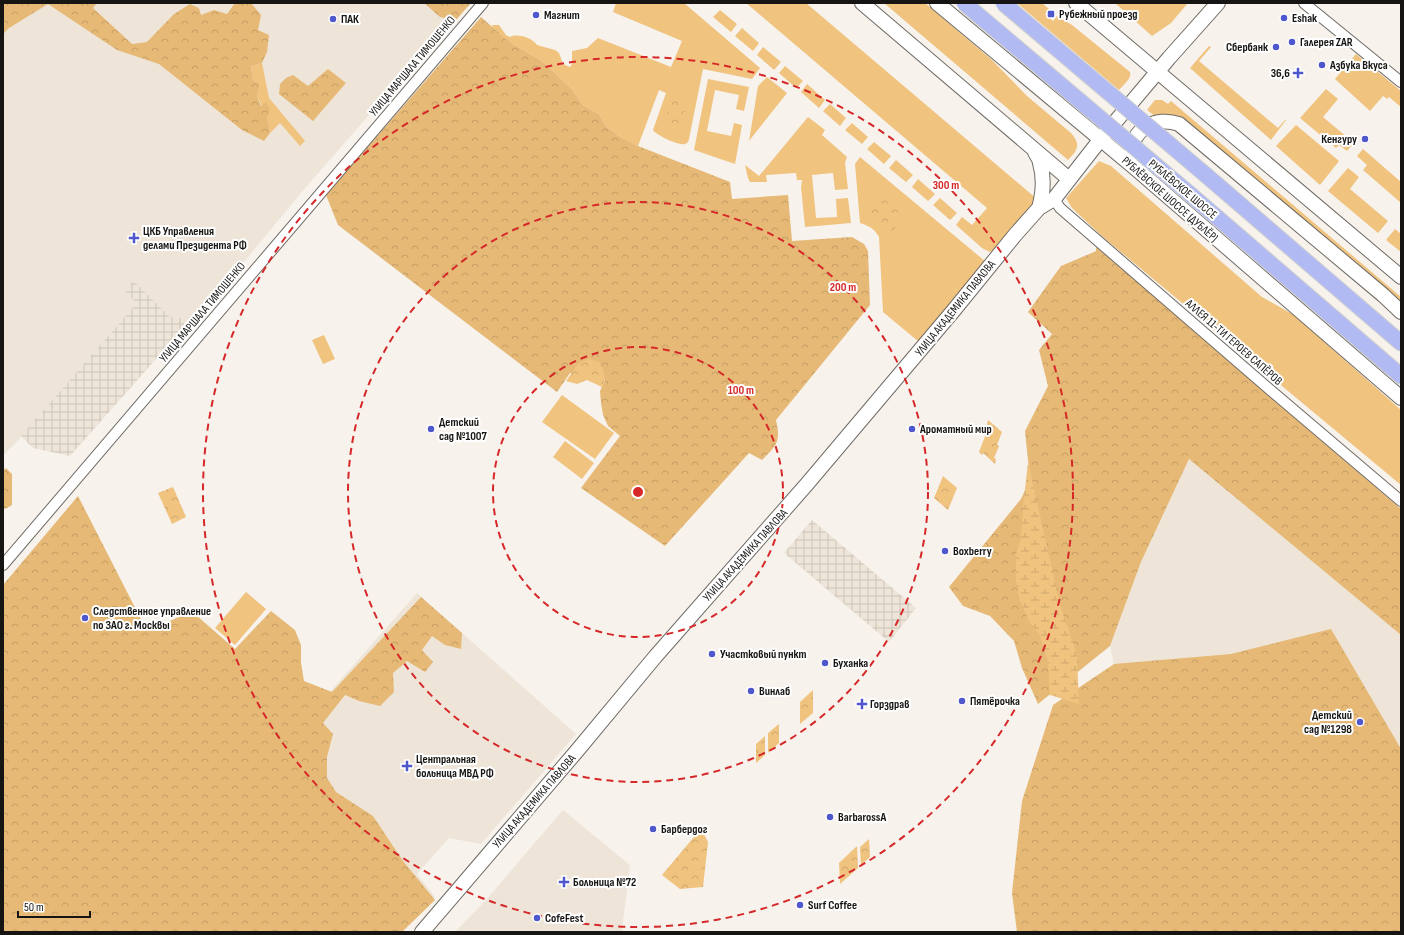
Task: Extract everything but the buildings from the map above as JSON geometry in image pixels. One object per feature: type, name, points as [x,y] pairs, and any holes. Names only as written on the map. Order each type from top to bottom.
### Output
[{"type":"main road","name":"РУБЛЁВСКОЕ ШОССЕ","points":[[964,3],[1191,195],[1401,376]]},
{"type":"main road","name":"РУБЛЁВСКОЕ ШОССЕ","points":[[1003,3],[1401,343]]},
{"type":"street","name":"УЛИЦА МАРШАЛА ТИМОШЕНКО","points":[[3,565],[483,3]]},
{"type":"street","points":[[862,3],[1069,179]]},
{"type":"street","name":"РУБЛЁВСКОЕ ШОССЕ (ДУБЛЁР)","points":[[937,3],[1134,168],[1401,398]]},
{"type":"street","points":[[1076,3],[1401,277]]},
{"type":"street","points":[[1158,72],[1218,3]]},
{"type":"street","points":[[1304,3],[1401,82]]},
{"type":"street","name":"УЛИЦА АКАДЕМИКА ПАВЛОВА","points":[[422,932],[655,657],[807,484],[954,310],[982,274],[1039,208],[1054,199],[1100,140],[1158,72]]},
{"type":"street","points":[[1134,168],[1132,147],[1133,142],[1139,132],[1154,123],[1166,121],[1179,124],[1383,295],[1401,312]]},
{"type":"street","points":[[1033,149],[1040,162],[1042,198],[1039,208]]},
{"type":"street","name":"АЛЛЕЯ 11-ТИ ГЕРОЕВ САПЁРОВ","points":[[1054,199],[1060,208],[1401,501]]},
{"type":"shaded area","name":"ЦКБ Управления делами Президента РФ","points":[[3,3],[434,3],[433,6],[450,22],[300,194],[192,325],[187,324],[180,318],[170,317],[134,281],[137,303],[25,433],[3,456]]},
{"type":"shaded area","points":[[134,281],[170,317],[180,318],[187,324],[70,456],[33,448],[21,436],[137,303],[126,292],[126,289]]},
{"type":"shaded area","points":[[1189,459],[1401,635],[1401,810],[1304,753],[1114,664],[1110,646],[1141,562]]},
{"type":"shaded area","points":[[812,520],[916,608],[889,642],[784,553]]},
{"type":"shaded area","name":"Центральная больница МВД РФ","points":[[417,593],[576,734],[481,844],[449,838],[417,874],[435,897],[402,928],[246,787]]},
{"type":"shaded area","name":"Больница №72","points":[[563,810],[630,865],[622,929],[623,932],[455,932],[486,900]]},
{"type":"green space","points":[[3,3],[97,3],[93,8],[132,44],[147,42],[174,14],[190,4],[199,8],[201,15],[214,10],[227,14],[235,3],[251,3],[261,15],[258,30],[269,35],[267,52],[262,63],[251,66],[253,80],[260,84],[257,96],[261,106],[266,102],[270,110],[267,116],[270,133],[264,141],[242,130],[159,64],[117,50],[48,4],[9,28],[3,34]]},
{"type":"green space","points":[[424,3],[471,3],[456,20],[440,17]]},
{"type":"green space","points":[[616,3],[684,3],[760,68],[752,79],[703,69],[689,139],[685,144],[668,140],[658,135],[653,130],[666,93],[659,90],[638,146],[619,136],[606,126],[599,114],[583,105],[572,89],[542,61],[508,41],[493,29],[492,25],[499,25],[506,35],[510,37],[525,37],[535,42],[537,45],[555,50],[559,53],[563,64],[570,67],[572,64],[572,51],[587,48],[598,38],[671,67],[682,41],[613,12]]},
{"type":"green space","points":[[746,3],[806,3],[1037,199],[998,246],[990,252],[982,248],[956,225],[962,217],[972,225],[987,208]]},
{"type":"green space","points":[[884,3],[925,3],[992,60],[1027,96],[1071,133],[1077,144],[1074,153],[1068,160]]},
{"type":"green space","points":[[1017,3],[1042,3],[1049,9],[1045,14],[1053,21],[1057,16],[1072,25],[1130,72],[1130,77],[1119,90]]},
{"type":"green space","points":[[1115,3],[1188,3],[1171,23],[1152,36]]},
{"type":"green space","points":[[720,10],[737,24],[731,32],[713,17]]},
{"type":"green space","points":[[481,17],[508,41],[542,61],[572,89],[583,105],[599,114],[606,126],[619,136],[638,146],[730,182],[732,199],[788,195],[792,241],[852,237],[864,244],[868,251],[870,305],[776,420],[778,438],[774,447],[762,460],[749,453],[665,546],[581,488],[620,436],[608,426],[603,415],[600,391],[605,380],[570,373],[557,392],[338,225],[326,195]]},
{"type":"green space","points":[[742,28],[759,43],[753,51],[735,36]]},
{"type":"green space","points":[[1209,46],[1211,47],[1199,61],[1278,128],[1286,120],[1271,140],[1190,68]]},
{"type":"green space","points":[[763,47],[781,62],[774,70],[757,55]]},
{"type":"green space","points":[[1356,54],[1401,91],[1401,107],[1389,97],[1387,99],[1383,96],[1370,111],[1335,79]]},
{"type":"green space","points":[[262,63],[269,98],[305,141],[300,146],[280,123],[270,133],[267,116],[257,96],[260,84],[253,80],[251,66]]},
{"type":"green space","points":[[785,66],[803,81],[796,88],[779,73]]},
{"type":"green space","points":[[328,69],[346,83],[313,121],[279,94],[280,84],[286,78],[293,75],[308,86]]},
{"type":"green space","points":[[767,77],[787,93],[749,141],[758,86]]},
{"type":"green space","points":[[708,79],[749,87],[744,111],[736,109],[739,95],[715,90],[707,131],[731,136],[734,123],[742,125],[735,164],[694,150]]},
{"type":"green space","points":[[807,84],[825,100],[819,108],[801,92]]},
{"type":"green space","points":[[1326,89],[1338,99],[1323,117],[1354,143],[1347,151],[1339,145],[1336,148],[1300,118]]},
{"type":"green space","points":[[672,100],[686,104],[680,133],[662,126]]},
{"type":"green space","points":[[1155,100],[1162,100],[1168,104],[1171,101],[1401,297],[1401,307],[1187,125],[1156,117],[1147,110]]},
{"type":"green space","points":[[830,104],[846,118],[840,126],[823,111]]},
{"type":"green space","points":[[808,117],[825,130],[822,135],[847,157],[845,163],[848,189],[835,190],[833,173],[812,175],[816,218],[837,217],[836,199],[848,198],[851,223],[805,227],[801,187],[802,180],[797,180],[796,173],[766,175],[767,182],[750,182],[748,178],[745,165],[759,176]]},
{"type":"green space","points":[[852,123],[868,137],[862,144],[845,130]]},
{"type":"green space","points":[[1296,125],[1339,161],[1320,185],[1276,146]]},
{"type":"green space","points":[[874,142],[891,156],[884,164],[867,149]]},
{"type":"green space","points":[[1363,149],[1401,182],[1401,203],[1363,170],[1367,165],[1357,156]]},
{"type":"green space","points":[[860,157],[986,262],[919,342],[883,312],[879,237],[871,228],[860,223],[855,164]]},
{"type":"green space","points":[[896,160],[913,175],[906,182],[889,168]]},
{"type":"green space","points":[[1099,161],[1111,166],[1262,297],[1294,315],[1401,410],[1401,485],[1104,238],[1072,208],[1066,198]]},
{"type":"green space","points":[[1348,168],[1359,177],[1350,189],[1388,221],[1378,233],[1328,191]]},
{"type":"green space","points":[[918,179],[935,194],[928,201],[912,187]]},
{"type":"green space","points":[[878,194],[905,217],[891,233],[864,211]]},
{"type":"green space","points":[[940,198],[957,213],[950,220],[933,205]]},
{"type":"green space","points":[[1395,229],[1401,234],[1401,252],[1386,240]]},
{"type":"green space","points":[[1096,247],[1401,509],[1401,635],[1189,459],[1141,562],[1110,646],[1038,704],[1022,668],[1014,641],[990,616],[963,606],[949,587],[1021,499],[1030,479],[1025,431],[1048,386],[1039,350],[1052,334],[1028,312],[1061,266],[1096,251]]},
{"type":"green space","points":[[324,335],[335,359],[323,364],[312,340]]},
{"type":"green space","points":[[588,359],[599,362],[601,365],[605,377],[602,387],[587,380],[577,384],[566,381],[578,364]]},
{"type":"green space","points":[[562,395],[614,433],[595,459],[542,422]]},
{"type":"green space","points":[[988,420],[1002,432],[997,445],[999,446],[994,458],[996,459],[995,464],[983,453],[982,455],[979,452],[989,426],[987,424]]},
{"type":"green space","points":[[565,441],[594,463],[582,479],[553,457]]},
{"type":"green space","points":[[1028,462],[1060,605],[1077,655],[1079,704],[1050,695],[1048,662],[1040,635],[1030,623],[1020,601],[1016,580],[1016,554],[1021,538]]},
{"type":"green space","points":[[6,468],[12,474],[12,505],[3,509],[3,471]]},
{"type":"green space","points":[[943,476],[957,488],[948,510],[934,498]]},
{"type":"green space","points":[[173,487],[186,517],[172,524],[158,493]]},
{"type":"green space","points":[[78,496],[147,631],[179,617],[189,609],[235,649],[271,611],[295,630],[301,645],[301,663],[304,681],[332,692],[421,597],[462,633],[461,649],[445,645],[432,636],[422,650],[433,662],[425,672],[407,661],[393,673],[394,692],[380,706],[359,701],[345,695],[323,723],[333,734],[327,757],[327,778],[336,792],[373,816],[403,861],[435,900],[402,932],[3,932],[3,585]]},
{"type":"green space","points":[[246,592],[266,609],[235,645],[215,628]]},
{"type":"green space","points":[[1331,629],[1401,749],[1401,932],[1017,932],[1012,893],[1022,801],[1053,705],[1114,664],[1231,654]]},
{"type":"green space","points":[[813,690],[813,713],[800,724],[800,702]]},
{"type":"green space","points":[[779,724],[779,743],[768,753],[768,733]]},
{"type":"green space","points":[[765,736],[765,755],[756,763],[756,744]]},
{"type":"green space","points":[[699,831],[705,836],[708,842],[703,887],[680,889],[662,875]]},
{"type":"green space","points":[[869,839],[870,857],[861,865],[860,847]]},
{"type":"green space","points":[[857,846],[858,868],[840,884],[839,863]]},
{"type":"place","name":"Рубежный проезд","points":[[1051,14]]},
{"type":"place","name":"Магнит","points":[[536,15]]},
{"type":"place","name":"Eshak","points":[[1284,18]]},
{"type":"place","name":"ПАК","points":[[333,19]]},
{"type":"place","name":"Галерея ZAR","points":[[1292,42]]},
{"type":"place","name":"Сбербанк","points":[[1276,47]]},
{"type":"place","name":"Азбука Вкуса","points":[[1322,65]]},
{"type":"place","name":"36,6","points":[[1298,73]]},
{"type":"place","name":"Кенгуру","points":[[1365,139]]},
{"type":"place","name":"ЦКБ Управления делами Президента РФ","points":[[134,238]]},
{"type":"place","name":"Детский сад №1007","points":[[431,429]]},
{"type":"place","name":"Ароматный мир","points":[[912,429]]},
{"type":"place","name":"Boxberry","points":[[945,551]]},
{"type":"place","name":"Следственное управление по ЗАО г. Москвы","points":[[85,618]]},
{"type":"place","name":"Участковый пункт","points":[[712,654]]},
{"type":"place","name":"Буханка","points":[[825,663]]},
{"type":"place","name":"Винлаб","points":[[751,691]]},
{"type":"place","name":"Пятёрочка","points":[[962,701]]},
{"type":"place","name":"Горздрав","points":[[862,704]]},
{"type":"place","name":"Детский сад №1298","points":[[1360,722]]},
{"type":"place","name":"Центральная больница МВД РФ","points":[[407,766]]},
{"type":"place","name":"BarbarossA","points":[[830,817]]},
{"type":"place","name":"Барбердог","points":[[653,829]]},
{"type":"place","name":"Больница №72","points":[[564,882]]},
{"type":"place","name":"Surf Coffee","points":[[800,905]]},
{"type":"place","name":"CofeFest","points":[[537,918]]}]
